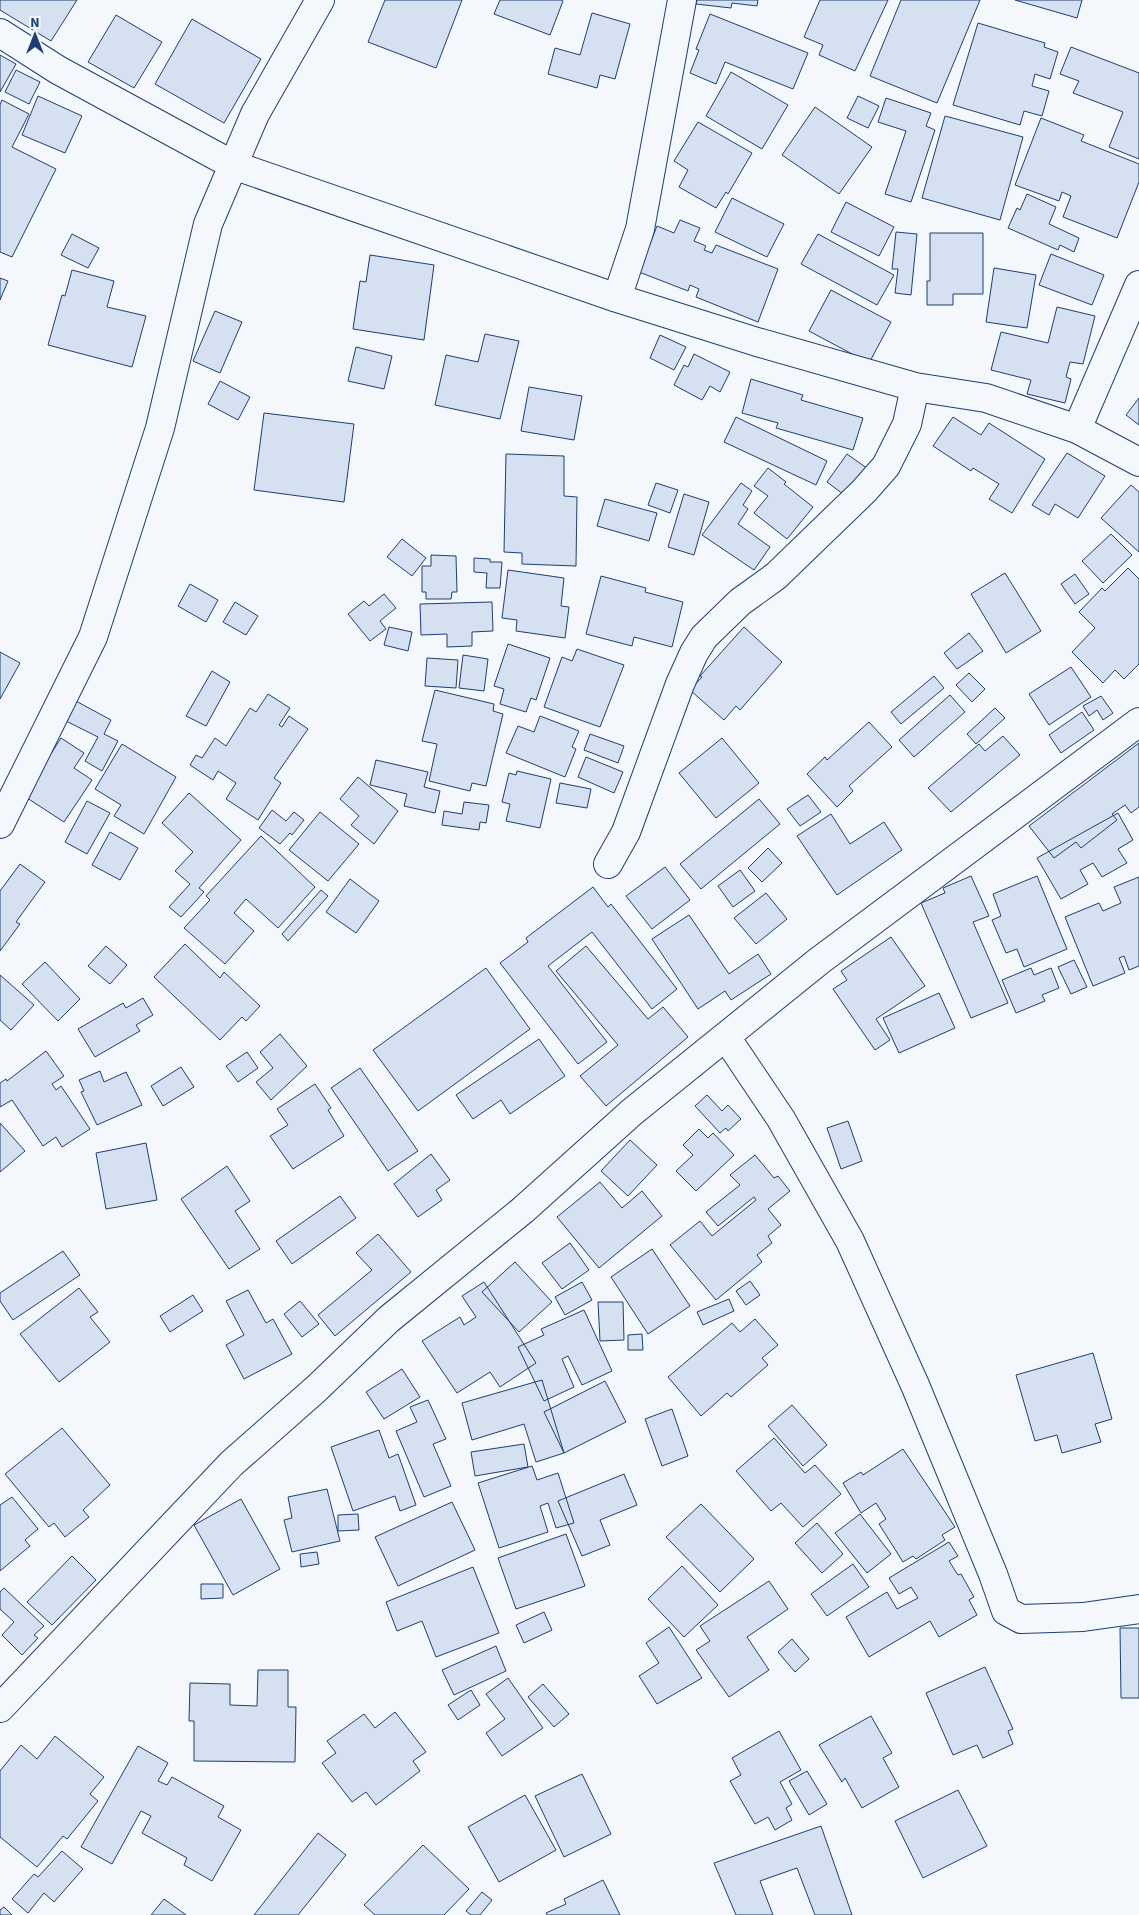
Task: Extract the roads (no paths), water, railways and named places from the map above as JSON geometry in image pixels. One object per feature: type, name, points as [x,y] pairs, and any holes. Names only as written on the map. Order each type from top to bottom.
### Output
[{"type":"street","points":[[0,824],[93,637],[160,428],[208,224],[255,114],[320,0]]},
{"type":"street","points":[[617,298],[640,229],[682,0]]},
{"type":"street","points":[[0,34],[58,70],[233,165],[617,298],[914,388],[986,398],[1077,429],[1139,462]]},
{"type":"street","points":[[1077,429],[1139,285]]},
{"type":"street","points":[[608,864],[626,832],[680,684],[704,637],[740,602],[776,576],[864,491],[886,466],[906,424],[914,388]]},
{"type":"street","points":[[0,1708],[231,1464],[316,1389],[389,1319],[523,1210],[632,1112],[818,961],[1139,722]]},
{"type":"street","points":[[726,1037],[781,1119],[850,1241],[929,1420],[993,1574],[1006,1612],[1021,1619],[1083,1617],[1139,1609]]}]
